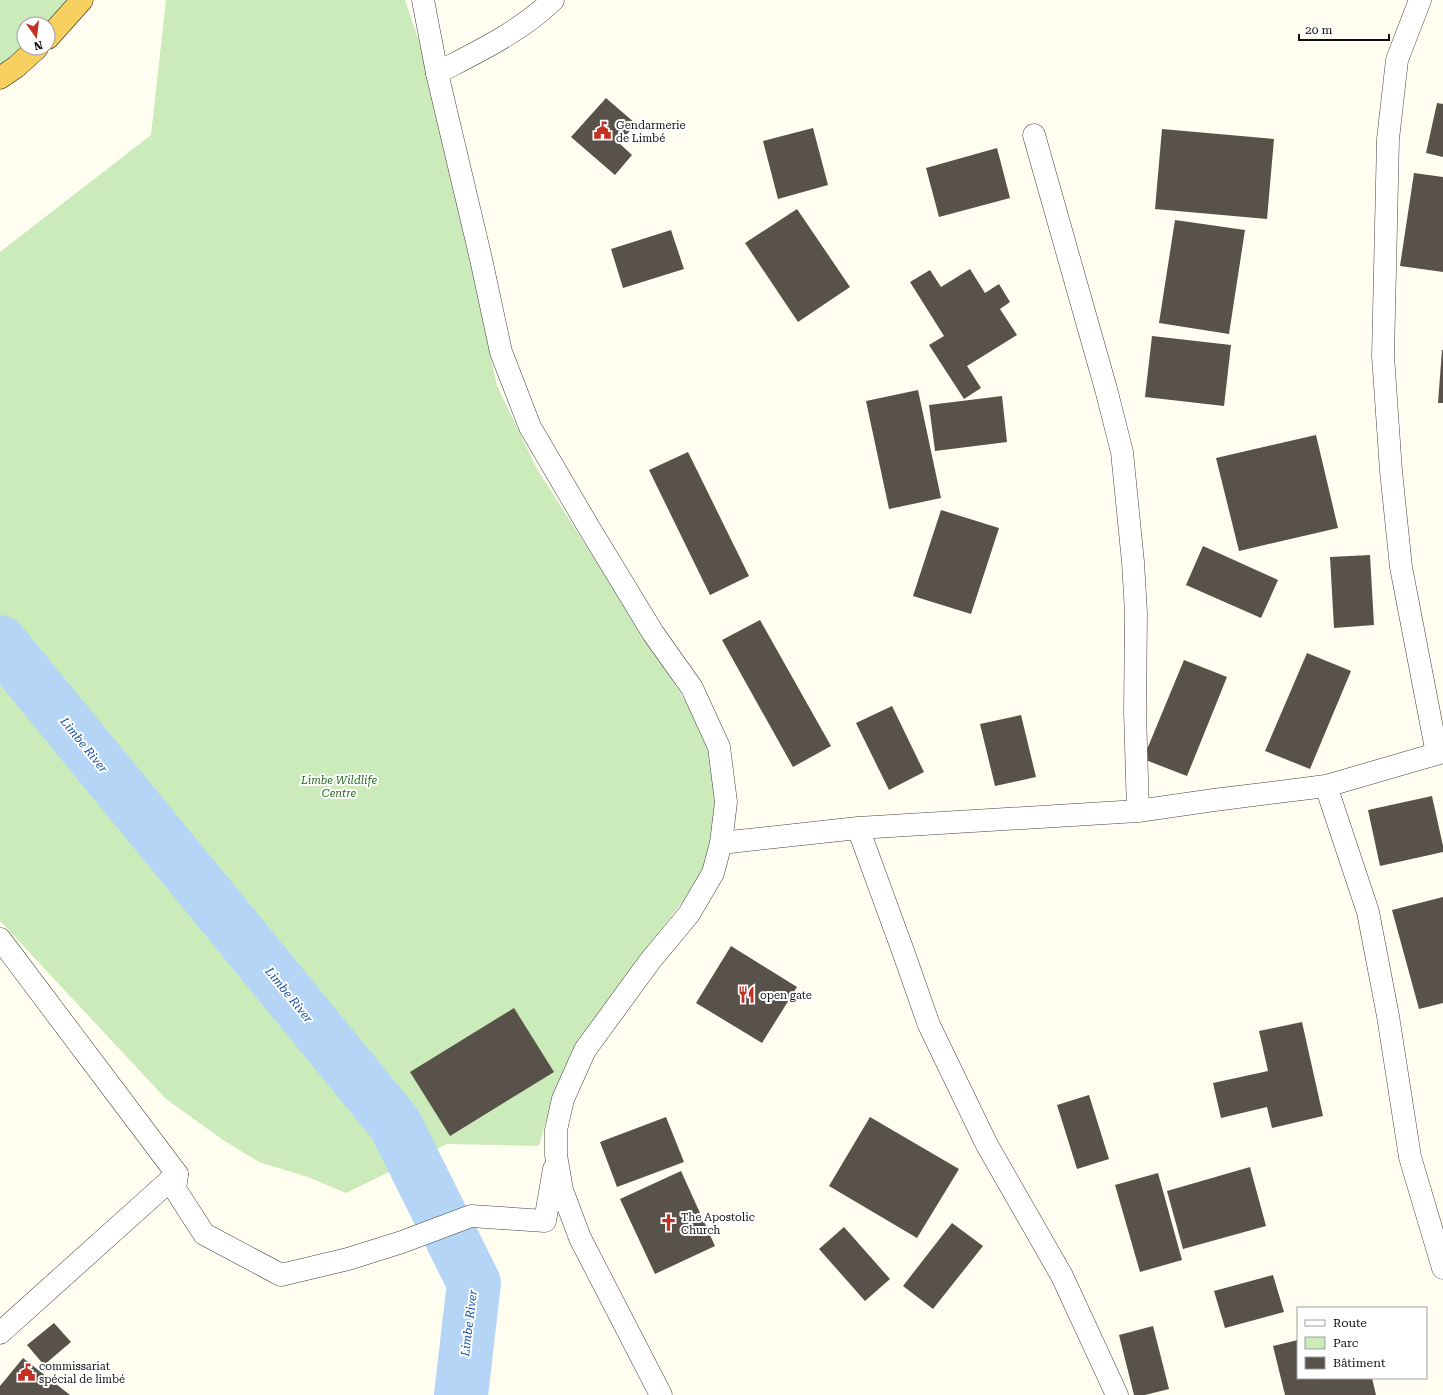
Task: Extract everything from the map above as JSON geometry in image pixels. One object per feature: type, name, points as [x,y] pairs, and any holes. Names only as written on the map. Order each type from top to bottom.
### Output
[{"type":"highway","points":[[56,29],[82,0]]},
{"type":"highway","points":[[0,78],[28,56]]},
{"type":"street","points":[[0,939],[177,1174],[175,1189],[204,1234],[281,1275],[348,1259],[402,1242],[471,1216],[545,1221],[556,1155],[556,1130],[563,1099],[585,1050],[650,961],[688,914],[713,873],[721,843],[726,802],[719,747],[692,688],[653,633],[530,427],[501,352],[481,259],[437,73],[423,0]]},
{"type":"street","points":[[437,73],[497,41],[539,14],[553,0]]},
{"type":"street","points":[[721,843],[858,828],[1138,811],[1326,786],[1440,753],[1401,567],[1391,471],[1383,356],[1388,139],[1397,60],[1420,0]]},
{"type":"street","points":[[1034,135],[1106,389],[1122,452],[1136,613],[1135,712],[1138,811]]},
{"type":"street","points":[[1326,786],[1368,912],[1388,1016],[1410,1157],[1443,1268]]},
{"type":"street","points":[[858,828],[929,1025],[987,1145],[1062,1276],[1117,1395]]},
{"type":"street","points":[[556,1155],[562,1190],[580,1238],[661,1395]]},
{"type":"street","points":[[0,1333],[177,1174]]},
{"type":"green space","points":[[0,0],[74,0],[56,17],[16,16],[17,56],[0,76]]},
{"type":"green space","name":"Limbe Wildlife Centre","points":[[166,0],[405,0],[428,68],[497,386],[537,469],[714,746],[716,839],[699,881],[650,943],[579,1045],[557,1089],[539,1146],[447,1144],[346,1193],[308,1177],[259,1162],[223,1140],[166,1099],[0,921],[0,252],[151,135]]},
{"type":"building","name":"Gendarmerie de Limbé","points":[[606,98],[636,124],[619,143],[632,155],[615,175],[571,137]]},
{"type":"building","points":[[1437,103],[1443,104],[1443,157],[1426,153]]},
{"type":"building","points":[[813,128],[828,185],[778,199],[763,141]]},
{"type":"building","points":[[1162,129],[1274,139],[1267,219],[1155,209]]},
{"type":"building","points":[[997,148],[1010,198],[939,217],[926,168]]},
{"type":"building","points":[[1414,173],[1443,177],[1443,272],[1400,266]]},
{"type":"building","points":[[797,209],[850,287],[798,322],[745,243]]},
{"type":"building","points":[[1175,220],[1245,230],[1229,334],[1159,323]]},
{"type":"building","points":[[671,230],[684,269],[623,288],[611,249]]},
{"type":"building","points":[[970,269],[985,293],[999,284],[1010,302],[1000,309],[1017,335],[967,366],[981,388],[964,399],[929,345],[944,336],[910,282],[930,270],[941,287]]},
{"type":"building","points":[[1152,336],[1231,345],[1224,406],[1145,397]]},
{"type":"building","points":[[1442,350],[1443,403],[1438,403]]},
{"type":"building","points":[[918,390],[941,498],[889,509],[866,401]]},
{"type":"building","points":[[1002,396],[1007,442],[935,451],[929,405]]},
{"type":"building","points":[[1316,435],[1338,528],[1239,551],[1216,458]]},
{"type":"building","points":[[688,452],[749,576],[710,595],[649,470]]},
{"type":"building","points":[[941,510],[999,528],[971,614],[913,596]]},
{"type":"building","points":[[1203,546],[1278,580],[1261,618],[1186,585]]},
{"type":"building","points":[[1370,555],[1374,625],[1334,628],[1330,557]]},
{"type":"building","points":[[760,620],[831,746],[793,767],[722,640]]},
{"type":"building","points":[[1307,653],[1351,671],[1310,769],[1265,751]]},
{"type":"building","points":[[1184,660],[1227,677],[1187,776],[1143,759]]},
{"type":"building","points":[[892,706],[924,772],[889,790],[856,723]]},
{"type":"building","points":[[1021,715],[1036,777],[995,786],[980,724]]},
{"type":"building","points":[[1432,796],[1443,852],[1380,866],[1368,810]]},
{"type":"building","points":[[1443,897],[1443,1003],[1419,1009],[1392,910]]},
{"type":"building","name":"open gate","points":[[731,946],[797,987],[762,1043],[696,1003]]},
{"type":"building","points":[[514,1008],[554,1072],[450,1136],[410,1072]]},
{"type":"building","points":[[1302,1022],[1323,1116],[1272,1128],[1267,1107],[1221,1118],[1213,1083],[1268,1071],[1259,1031]]},
{"type":"building","points":[[1089,1095],[1109,1159],[1077,1169],[1057,1105]]},
{"type":"building","points":[[666,1117],[684,1162],[617,1187],[600,1142]]},
{"type":"building","points":[[870,1117],[959,1169],[917,1238],[829,1186]]},
{"type":"building","points":[[1250,1167],[1266,1226],[1183,1249],[1167,1191]]},
{"type":"building","name":"The Apostolic Church","points":[[681,1171],[715,1246],[655,1274],[620,1199]]},
{"type":"building","points":[[1158,1173],[1182,1260],[1140,1272],[1115,1185]]},
{"type":"building","points":[[952,1223],[983,1246],[933,1309],[903,1286]]},
{"type":"building","points":[[844,1227],[890,1279],[865,1301],[819,1249]]},
{"type":"building","points":[[1273,1275],[1284,1312],[1225,1328],[1214,1291]]},
{"type":"building","points":[[54,1323],[71,1342],[44,1365],[27,1345]]},
{"type":"building","points":[[1153,1326],[1169,1389],[1145,1395],[1134,1395],[1119,1335]]},
{"type":"building","points":[[1297,1340],[1297,1379],[1372,1379],[1376,1395],[1285,1395],[1273,1346]]},
{"type":"building","name":"commissariat spécial de limbé","points":[[23,1358],[70,1395],[0,1395],[0,1386]]},
{"type":"waterway","name":"Limbe River","points":[[0,642],[395,1124],[474,1283],[461,1395]]},
{"type":"place","name":"Gendarmerie de Limbé","points":[[603,131]]},
{"type":"place","name":"open gate","points":[[747,995]]},
{"type":"place","name":"The Apostolic Church","points":[[668,1223]]},
{"type":"place","name":"commissariat spécial de limbé","points":[[26,1372]]}]
